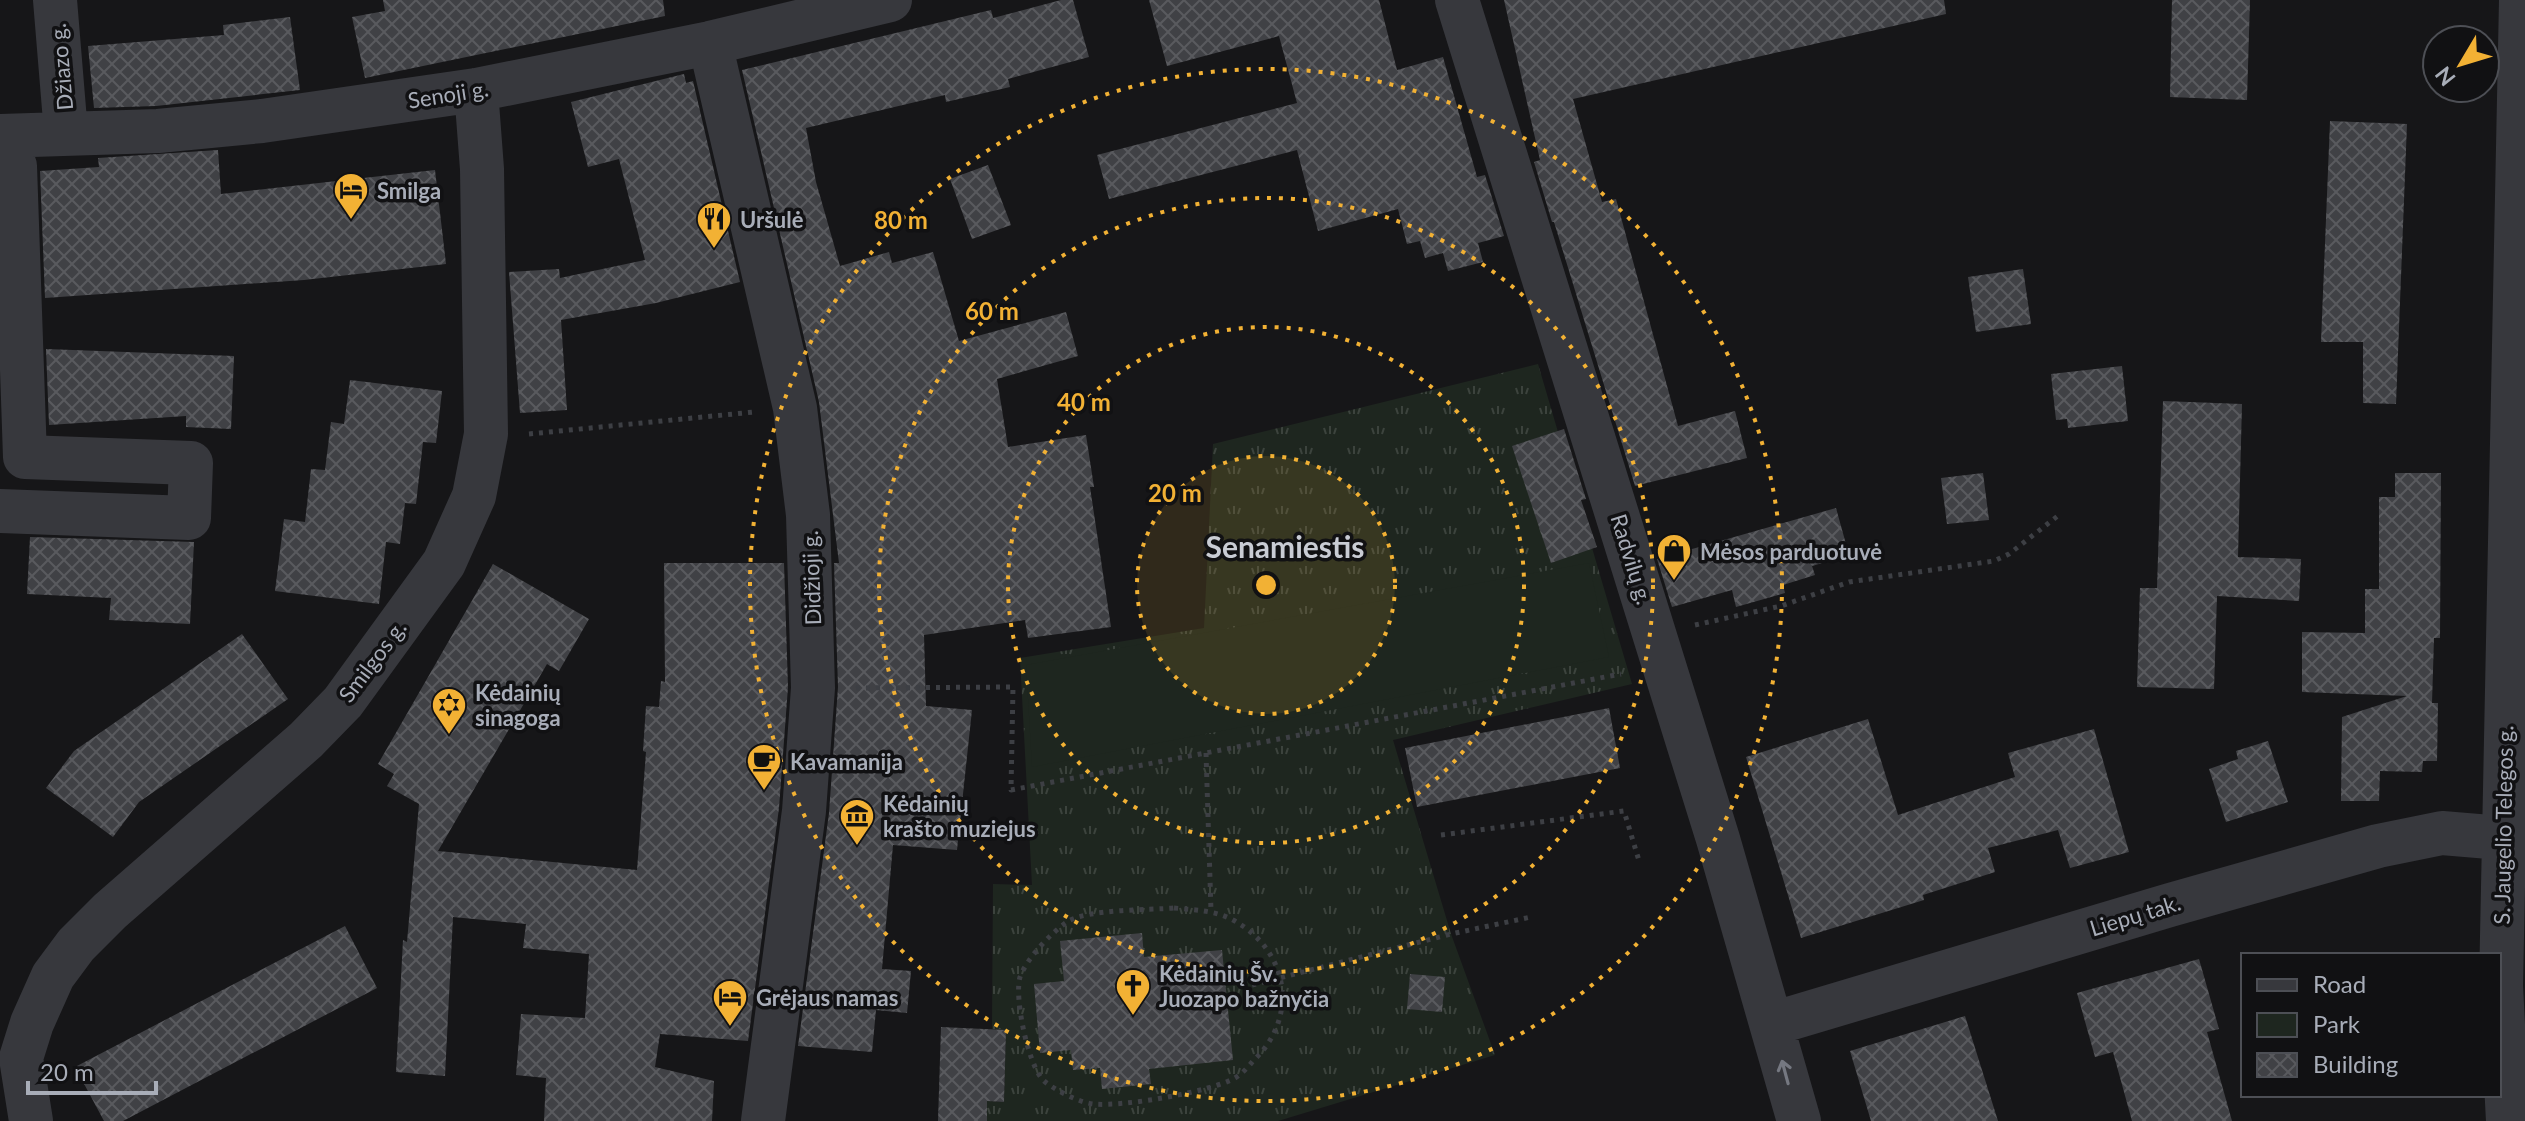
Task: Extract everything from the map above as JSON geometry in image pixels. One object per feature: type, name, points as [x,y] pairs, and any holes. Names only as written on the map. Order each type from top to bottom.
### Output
[{"type":"street","name":"Džiazo g.","points":[[55,0],[66,133]]},
{"type":"street","name":"Senoji g.","points":[[0,136],[158,131],[262,121],[476,90],[710,43],[792,10],[890,0]]},
{"type":"street","name":"Radvilų g.","points":[[1457,0],[1660,650],[1799,1121]]},
{"type":"street","name":"S. Jaugelio Telegos g.","points":[[2508,1121],[2513,987],[2502,838],[2521,0]]},
{"type":"street","name":"Didžioji g.","points":[[710,43],[795,408],[808,515],[813,688],[804,811],[763,1121]]},
{"type":"street","name":"Smilgos g.","points":[[31,1121],[10,1057],[32,1023],[53,976],[76,945],[110,911],[306,740],[343,702],[444,563],[474,496],[486,434],[482,169],[476,90]]},
{"type":"street","points":[[0,166],[15,166],[25,457],[191,463],[189,518],[0,511]]},
{"type":"street","name":"Liepų tak.","points":[[1772,1024],[2378,846],[2442,833],[2502,838]]},
{"type":"path","points":[[486,434],[523,434],[795,408]]},
{"type":"path","points":[[813,688],[1013,687],[1011,790],[1206,753],[1660,650],[1849,582],[1994,561],[2009,554],[2059,515]]},
{"type":"path","points":[[1206,753],[1211,911]]},
{"type":"path","points":[[1441,835],[1624,811],[1640,864]]},
{"type":"path","points":[[1174,908],[1211,911],[1235,921],[1252,934],[1269,953],[1281,978],[1283,1009],[1277,1031],[1258,1056],[1236,1077],[1212,1086],[1140,1101],[1092,1104],[1042,1080],[1030,1054],[1020,1005],[1020,978],[1031,959],[1069,920],[1090,914],[1174,908]]},
{"type":"path","points":[[1252,985],[1451,934],[1531,917]]},
{"type":"green space","points":[[1538,364],[1632,684],[1393,740],[1451,934],[1495,1055],[1278,1121],[987,1121],[987,1101],[1004,1102],[1006,1030],[992,1029],[993,884],[1032,885],[1020,658],[1204,628],[1213,444]]},
{"type":"green space","points":[[1589,563],[1609,657],[1032,767],[1026,665]]},
{"type":"building","points":[[383,0],[663,0],[665,16],[365,78],[352,17],[385,11]]},
{"type":"building","points":[[1061,0],[1073,0],[1089,57],[1008,79],[1010,87],[946,102],[945,95],[806,128],[816,182],[840,266],[889,252],[892,263],[933,252],[959,341],[1066,312],[1078,356],[997,379],[1008,447],[1086,435],[1094,487],[1090,487],[1111,627],[1028,638],[1025,620],[924,635],[926,706],[972,710],[957,850],[893,845],[882,969],[911,971],[907,1013],[876,1010],[872,1052],[798,1046],[829,813],[838,687],[834,563],[839,563],[819,402],[742,70],[991,10],[993,18]]},
{"type":"building","points":[[1149,0],[1379,0],[1397,70],[1443,57],[1477,177],[1485,175],[1504,236],[1478,243],[1483,262],[1448,271],[1443,253],[1425,258],[1420,241],[1407,244],[1398,209],[1318,231],[1297,150],[1109,199],[1097,155],[1297,103],[1279,36],[1167,66]]},
{"type":"building","points":[[1504,0],[1944,0],[1946,14],[1573,99],[1602,202],[1616,199],[1678,426],[1735,411],[1747,458],[1635,486],[1534,162],[1540,160]]},
{"type":"building","points":[[2172,0],[2250,0],[2247,100],[2170,97]]},
{"type":"building","points":[[290,17],[300,90],[156,106],[94,108],[88,46],[224,35],[223,25]]},
{"type":"building","points":[[684,74],[686,83],[693,81],[740,282],[656,303],[561,320],[567,410],[520,413],[509,272],[559,269],[560,278],[645,260],[619,159],[588,167],[571,102]]},
{"type":"building","points":[[2330,121],[2407,124],[2396,404],[2363,403],[2363,342],[2321,342]]},
{"type":"building","points":[[218,150],[221,194],[435,170],[446,264],[304,280],[45,298],[40,171],[99,167],[98,158]]},
{"type":"building","points":[[988,165],[1011,225],[972,239],[950,179]]},
{"type":"building","points":[[2023,269],[2031,324],[1976,332],[1968,277]]},
{"type":"building","points":[[46,349],[234,356],[231,429],[186,427],[186,416],[49,425]]},
{"type":"building","points":[[2122,366],[2128,421],[2068,428],[2067,419],[2056,420],[2051,374]]},
{"type":"building","points":[[350,380],[442,391],[436,443],[423,442],[416,504],[405,503],[400,544],[386,542],[379,604],[275,591],[284,519],[305,522],[311,469],[325,470],[331,422],[344,424]]},
{"type":"building","points":[[2163,401],[2242,404],[2238,557],[2301,559],[2299,601],[2217,596],[2214,689],[2137,687],[2140,588],[2157,588]]},
{"type":"building","points":[[1564,429],[1586,499],[1581,500],[1597,547],[1551,563],[1512,446]]},
{"type":"building","points":[[1983,473],[1989,520],[1947,524],[1941,478]]},
{"type":"building","points":[[2395,473],[2441,473],[2440,638],[2434,638],[2432,703],[2438,703],[2437,761],[2423,761],[2422,772],[2380,771],[2379,801],[2341,801],[2342,717],[2407,696],[2302,692],[2302,632],[2365,633],[2365,589],[2379,589],[2379,497],[2395,497]]},
{"type":"building","points":[[1836,508],[1849,555],[1812,566],[1815,575],[1783,585],[1785,593],[1736,607],[1732,590],[1672,607],[1657,559]]},
{"type":"building","points":[[30,537],[194,542],[190,624],[109,620],[111,598],[27,594]]},
{"type":"building","points":[[664,563],[784,563],[788,687],[779,808],[748,1041],[660,1034],[655,1067],[714,1081],[712,1121],[544,1121],[546,1078],[516,1075],[521,1014],[585,1018],[589,954],[523,948],[526,924],[453,917],[445,1076],[396,1072],[403,940],[407,942],[419,804],[387,786],[394,774],[378,764],[493,564],[589,619],[559,671],[547,664],[438,851],[637,870],[646,752],[643,751],[646,706],[659,707],[661,681],[665,682]]},
{"type":"building","points":[[242,634],[288,699],[139,802],[113,837],[46,788],[74,751]]},
{"type":"building","points":[[1609,708],[1620,768],[1417,807],[1405,748]]},
{"type":"building","points":[[1868,719],[1898,815],[2015,777],[2008,753],[2094,729],[2129,852],[2070,868],[2058,830],[1988,848],[1995,872],[1923,895],[1924,900],[1801,938],[1746,757]]},
{"type":"building","points":[[2268,741],[2288,802],[2226,822],[2209,769],[2238,759],[2236,751]]},
{"type":"building","points":[[345,926],[377,988],[123,1121],[104,1121],[75,1067]]},
{"type":"building","name":"Kėdainių Šv. Juozapo bažnyčia","points":[[1142,933],[1144,957],[1222,950],[1233,1060],[1149,1069],[1151,1084],[1102,1089],[1100,1068],[1073,1070],[1071,1050],[1040,1053],[1034,984],[1064,981],[1060,941]]},
{"type":"building","points":[[2199,959],[2219,1029],[2207,1032],[2232,1121],[2132,1121],[2113,1052],[2095,1057],[2077,993]]},
{"type":"building","points":[[1410,974],[1445,977],[1442,1012],[1407,1009]]},
{"type":"building","points":[[1965,1016],[1998,1121],[1871,1121],[1850,1051]]},
{"type":"building","points":[[941,1027],[1006,1030],[1004,1102],[987,1101],[987,1121],[938,1121]]},
{"type":"place","name":"Smilga","points":[[351,221]]},
{"type":"place","name":"Uršulė","points":[[714,250]]},
{"type":"place","name":"Mėsos parduotuvė","points":[[1674,582]]},
{"type":"place","name":"Kėdainių sinagoga","points":[[449,736]]},
{"type":"place","name":"Kavamanija","points":[[764,792]]},
{"type":"place","name":"Kėdainių krašto muziejus","points":[[857,847]]},
{"type":"place","name":"Kėdainių Šv. Juozapo bažnyčia","points":[[1133,1017]]},
{"type":"place","name":"Grėjaus namas","points":[[730,1028]]},
{"type":"district","name":"Senamiestis","points":[[1285,546]]}]
